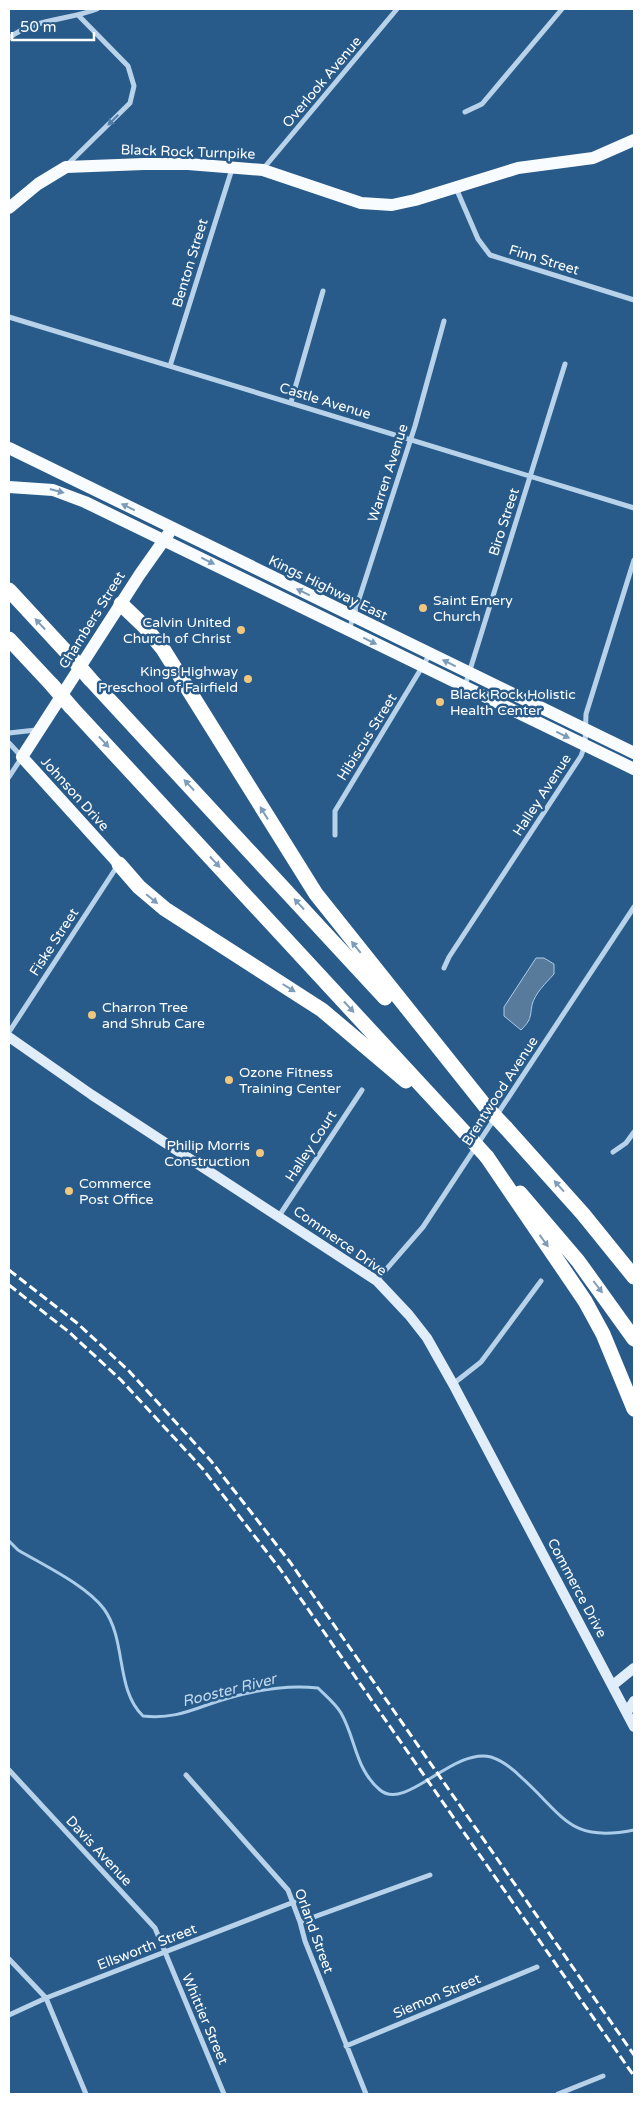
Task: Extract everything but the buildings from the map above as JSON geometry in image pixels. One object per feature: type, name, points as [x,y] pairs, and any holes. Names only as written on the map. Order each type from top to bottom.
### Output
[{"type":"highway","points":[[9,590],[506,1128],[583,1214],[634,1277]]},
{"type":"highway","points":[[121,604],[144,626],[163,649],[320,901],[486,1107]]},
{"type":"highway","points":[[9,639],[488,1157],[578,1261],[634,1339]]},
{"type":"highway","points":[[119,864],[139,888],[165,909],[337,1021],[467,1135]]},
{"type":"highway","points":[[488,1157],[585,1301],[603,1334],[634,1409]]},
{"type":"main road","name":"Black Rock Turnpike","points":[[9,208],[38,184],[66,167],[153,164],[263,170],[361,203],[392,205],[456,188],[518,168],[594,158],[634,140]]},
{"type":"main road","name":"Kings Highway East","points":[[9,448],[634,753]]},
{"type":"main road","name":"Kings Highway East","points":[[9,487],[33,487],[62,492],[424,666],[634,770]]},
{"type":"main road","name":"Chambers Street","points":[[22,757],[172,529]]},
{"type":"main road","points":[[235,575],[240,562]]},
{"type":"main road","name":"Johnson Drive","points":[[22,757],[119,864]]},
{"type":"main road","name":"Commerce Drive","points":[[9,1037],[92,1095],[377,1281],[427,1338],[634,1727]]},
{"type":"main road","points":[[613,1685],[634,1668]]},
{"type":"main road","points":[[627,1712],[634,1702]]},
{"type":"street","points":[[9,38],[33,26],[79,16],[96,9]]},
{"type":"street","name":"Overlook Avenue","points":[[263,170],[397,9]]},
{"type":"street","points":[[465,112],[482,104],[562,9]]},
{"type":"street","points":[[66,167],[130,103],[134,86],[128,66],[79,16]]},
{"type":"street","name":"Benton Street","points":[[170,366],[232,167]]},
{"type":"street","name":"Finn Street","points":[[456,188],[478,239],[490,255],[634,300]]},
{"type":"street","points":[[291,402],[323,291]]},
{"type":"street","name":"Castle Avenue","points":[[9,317],[634,508]]},
{"type":"street","name":"Warren Avenue","points":[[348,630],[354,617],[410,440],[444,321]]},
{"type":"street","name":"Biro Street","points":[[464,687],[565,364]]},
{"type":"street","name":"Halley Avenue","points":[[444,968],[581,756],[585,745],[586,714],[634,560]]},
{"type":"street","name":"Hibiscus Street","points":[[335,835],[335,811],[430,654]]},
{"type":"street","points":[[9,733],[39,729]]},
{"type":"street","name":"Johnson Drive","points":[[9,744],[22,757]]},
{"type":"street","name":"Chambers Street","points":[[9,777],[22,757]]},
{"type":"street","name":"Fiske Street","points":[[9,1032],[119,864]]},
{"type":"street","name":"Brentwood Avenue","points":[[377,1281],[420,1231],[453,1183],[634,907]]},
{"type":"street","name":"Halley Court","points":[[279,1216],[362,1090]]},
{"type":"street","points":[[614,1152],[626,1143],[634,1132]]},
{"type":"street","points":[[453,1384],[481,1362],[540,1281]]},
{"type":"street","name":"Davis Avenue","points":[[9,1770],[155,1928],[164,1952]]},
{"type":"street","name":"Orland Street","points":[[186,1775],[288,1890],[294,1902],[305,1941],[366,2094]]},
{"type":"street","points":[[300,1922],[430,1875]]},
{"type":"street","name":"Ellsworth Street","points":[[9,2015],[46,1998],[294,1902]]},
{"type":"street","name":"Whittier Street","points":[[164,1952],[224,2094]]},
{"type":"street","points":[[9,1958],[46,1998],[86,2094]]},
{"type":"street","name":"Siemon Street","points":[[346,2046],[538,1967]]},
{"type":"street","points":[[558,2094],[603,2076]]},
{"type":"water","points":[[536,958],[544,958],[554,964],[554,974],[536,996],[532,1005],[530,1019],[521,1030],[504,1016],[504,1007]]},
{"type":"waterway","name":"Rooster River","points":[[9,1541],[18,1550],[75,1584],[96,1600],[104,1609],[116,1635],[128,1692],[134,1705],[143,1716],[160,1717],[176,1715],[262,1690],[290,1687],[318,1688],[341,1713],[365,1773],[380,1790],[391,1794],[403,1793],[417,1787],[461,1761],[476,1756],[491,1757],[512,1768],[570,1824],[582,1830],[596,1833],[634,1830]]},
{"type":"railway","points":[[9,1270],[77,1323],[129,1371],[211,1461],[290,1562],[634,2055]]},
{"type":"railway","points":[[9,1285],[69,1332],[121,1380],[202,1468],[280,1569],[634,2076]]},
{"type":"place","name":"Saint Emery Church","points":[[423,608]]},
{"type":"place","name":"Calvin United Church of Christ","points":[[241,630]]},
{"type":"place","name":"Kings Highway Preschool of Fairfield","points":[[248,679]]},
{"type":"place","name":"Black Rock Holistic Health Center","points":[[440,702]]},
{"type":"place","name":"Charron Tree and Shrub Care","points":[[92,1015]]},
{"type":"place","name":"Ozone Fitness Training Center","points":[[229,1080]]},
{"type":"place","name":"Philip Morris Construction","points":[[260,1153]]},
{"type":"place","name":"Commerce Post Office","points":[[69,1191]]}]
